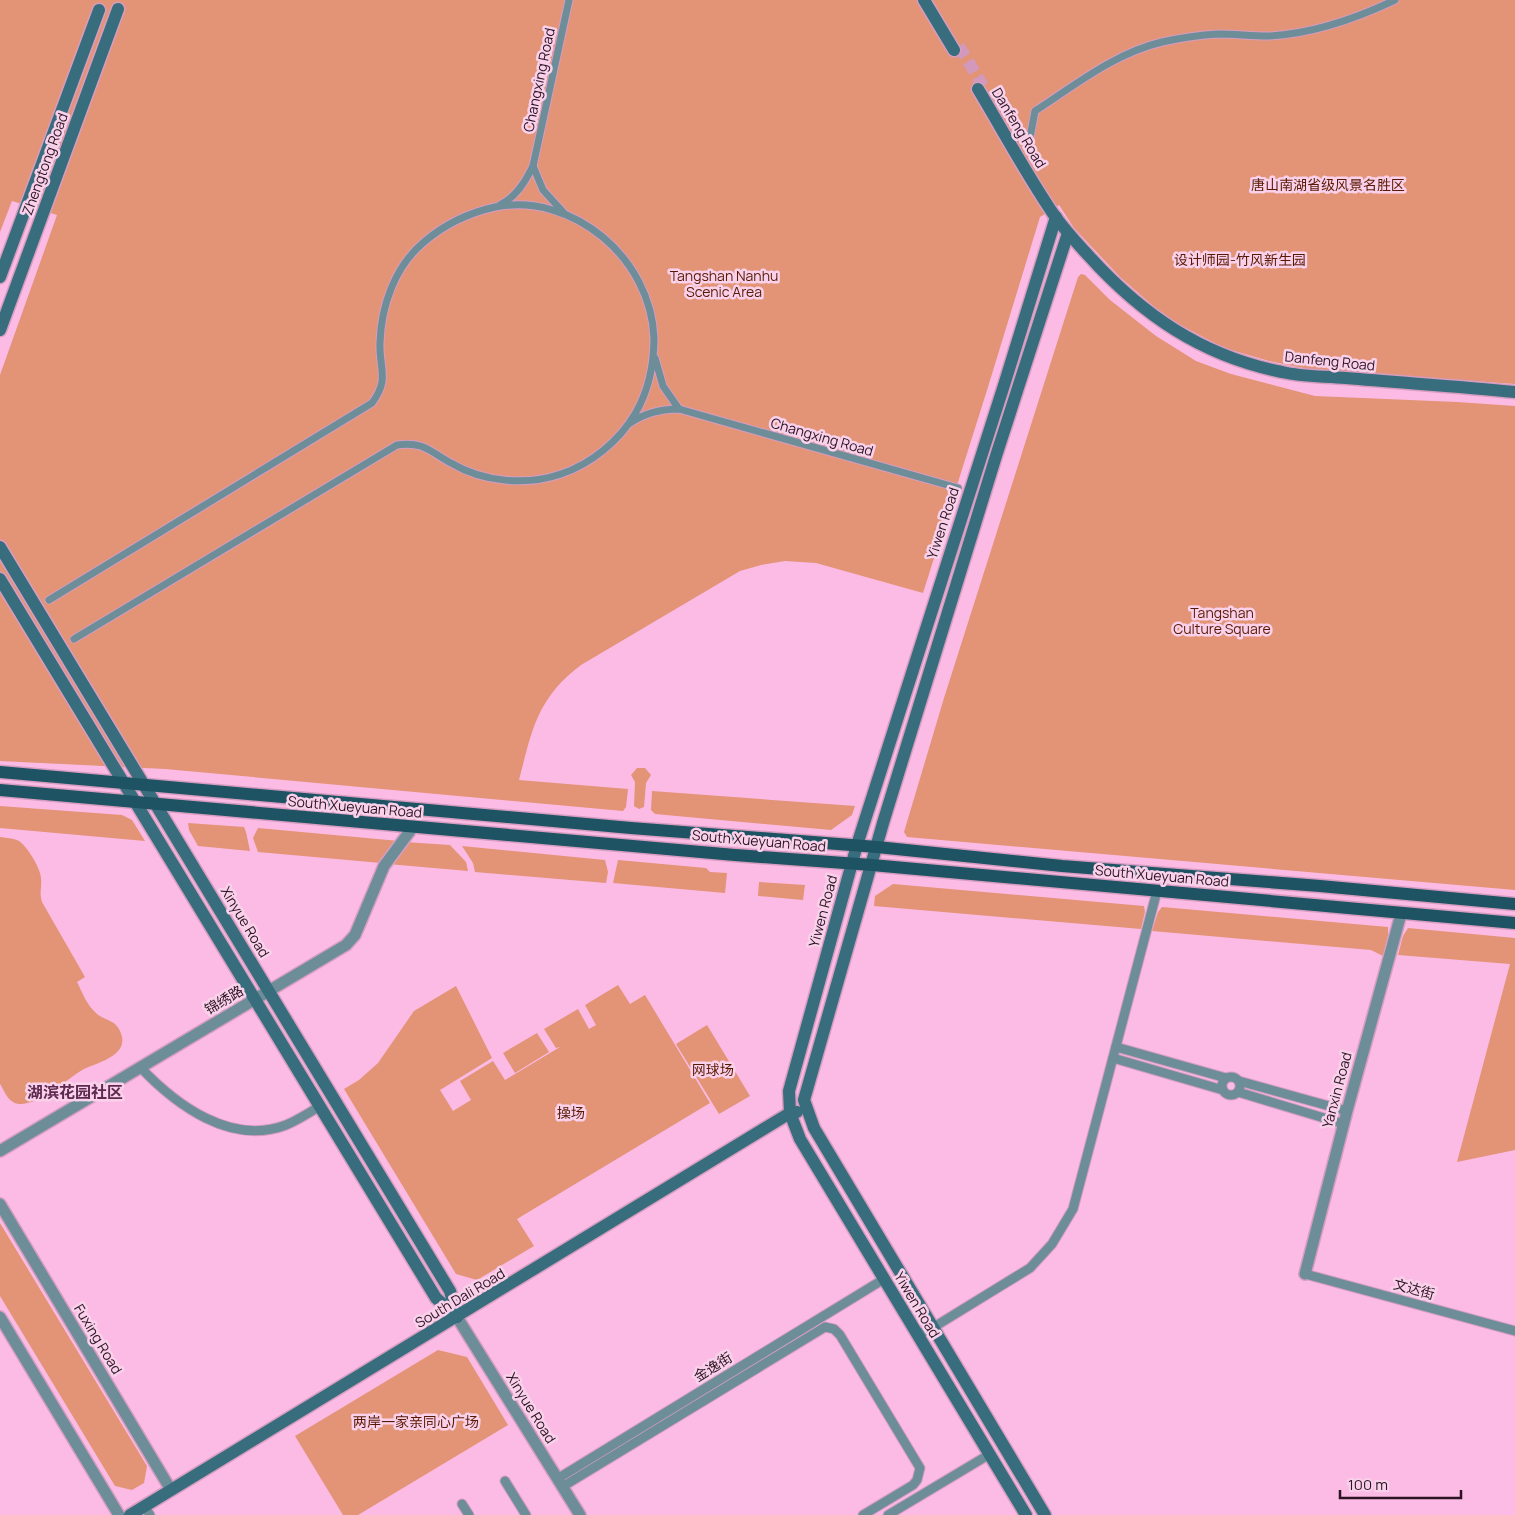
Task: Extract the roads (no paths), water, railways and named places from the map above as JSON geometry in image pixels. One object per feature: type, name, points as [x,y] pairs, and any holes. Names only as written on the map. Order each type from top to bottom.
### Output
[{"type":"main road","points":[[924,0],[957,48],[931,0]]},
{"type":"main road","name":"Zhengtong Road","points":[[0,330],[118,9]]},
{"type":"main road","name":"Zhengtong Road","points":[[0,277],[99,10]]},
{"type":"main road","name":"Danfeng Road","points":[[1068,232],[1058,212],[980,88],[1056,217],[1068,232],[1116,285],[1162,323],[1212,350],[1239,361],[1282,373],[1515,392]]},
{"type":"main road","name":"Yiwen Road","points":[[1026,1515],[800,1139],[790,1113],[789,1091],[857,845],[964,488],[1005,382],[1056,217]]},
{"type":"main road","points":[[18,230],[36,233]]},
{"type":"main road","name":"Yiwen Road","points":[[1045,1515],[814,1128],[804,1100],[876,847],[985,492],[1068,232]]},
{"type":"main road","points":[[964,488],[985,492]]},
{"type":"main road","name":"Xinyue Road","points":[[0,547],[450,1291],[457,1317]]},
{"type":"main road","name":"Xinyue Road","points":[[0,579],[125,782],[436,1298],[457,1317]]},
{"type":"main road","name":"South Xueyuan Road","points":[[0,772],[631,828],[857,845],[1062,866],[1320,886],[1515,904]]},
{"type":"main road","name":"South Xueyuan Road","points":[[0,790],[872,865],[1515,923]]},
{"type":"main road","name":"South Dali Road","points":[[130,1515],[147,1511],[171,1490],[790,1113],[807,1110]]},
{"type":"street","name":"Changxing Road","points":[[497,207],[510,200],[533,166],[569,0]]},
{"type":"street","points":[[1029,143],[1035,111],[1111,62],[1142,48],[1160,42],[1193,36],[1217,34],[1268,36],[1312,30],[1360,16],[1395,0]]},
{"type":"street","points":[[533,166],[543,190],[566,214]]},
{"type":"street","points":[[49,600],[372,404],[377,396],[383,374],[380,346],[382,318],[390,290],[404,266],[422,244],[444,226],[470,214],[497,207],[543,208],[566,214],[592,228],[615,247],[633,270],[646,296],[653,325],[654,355],[650,379],[641,403],[629,424],[610,445],[587,462],[561,474],[534,480],[505,480],[477,475],[451,464],[428,448],[415,444],[398,445],[74,639]]},
{"type":"street","points":[[654,355],[663,386],[679,409]]},
{"type":"street","points":[[629,424],[643,415],[668,409],[679,409]]},
{"type":"street","name":"Changxing Road","points":[[679,409],[964,488]]},
{"type":"street","name":"锦绣路","points":[[0,1151],[346,945],[355,935],[384,866],[413,827]]},
{"type":"street","points":[[918,1335],[1030,1268],[1052,1244],[1072,1209],[1157,891]]},
{"type":"street","name":"Yanxin Road","points":[[1305,1274],[1401,914]]},
{"type":"street","points":[[1116,1047],[1226,1078],[1232,1077],[1239,1081],[1347,1111]]},
{"type":"street","points":[[1113,1058],[1223,1090],[1230,1095],[1238,1092],[1344,1124]]},
{"type":"street","points":[[140,1067],[156,1084],[204,1118],[237,1128],[266,1129],[285,1125],[320,1106]]},
{"type":"street","points":[[1223,1090],[1222,1085],[1226,1078]]},
{"type":"street","points":[[1238,1092],[1240,1087],[1239,1081]]},
{"type":"street","name":"Fuxing Road","points":[[0,1204],[171,1490]]},
{"type":"street","name":"文达街","points":[[1305,1274],[1515,1331]]},
{"type":"street","name":"金逸街","points":[[560,1483],[884,1279]]},
{"type":"street","points":[[0,1317],[119,1515]]},
{"type":"street","name":"Xinyue Road","points":[[457,1317],[580,1515]]},
{"type":"street","points":[[560,1483],[825,1327],[834,1329],[840,1335],[920,1468],[918,1480],[913,1485],[863,1515]]},
{"type":"street","points":[[888,1515],[990,1454]]},
{"type":"street","points":[[505,1481],[526,1515]]},
{"type":"street","points":[[462,1504],[469,1515]]},
{"type":"tunnel","points":[[959,46],[983,86]]},
{"type":"district","name":"湖滨花园社区","points":[[75,1092]]},
{"type":"park label","name":"唐山南湖省级风景名胜区","points":[[1328,185]]},
{"type":"park label","name":"设计师园-竹风新生园","points":[[1240,260]]},
{"type":"park label","name":"Tangshan Nanhu Scenic Area","points":[[724,284]]},
{"type":"park label","name":"Tangshan Culture Square","points":[[1222,622]]},
{"type":"park label","name":"网球场","points":[[713,1070]]},
{"type":"park label","name":"操场","points":[[571,1113]]},
{"type":"park label","name":"两岸一家亲同心广场","points":[[416,1422]]}]
